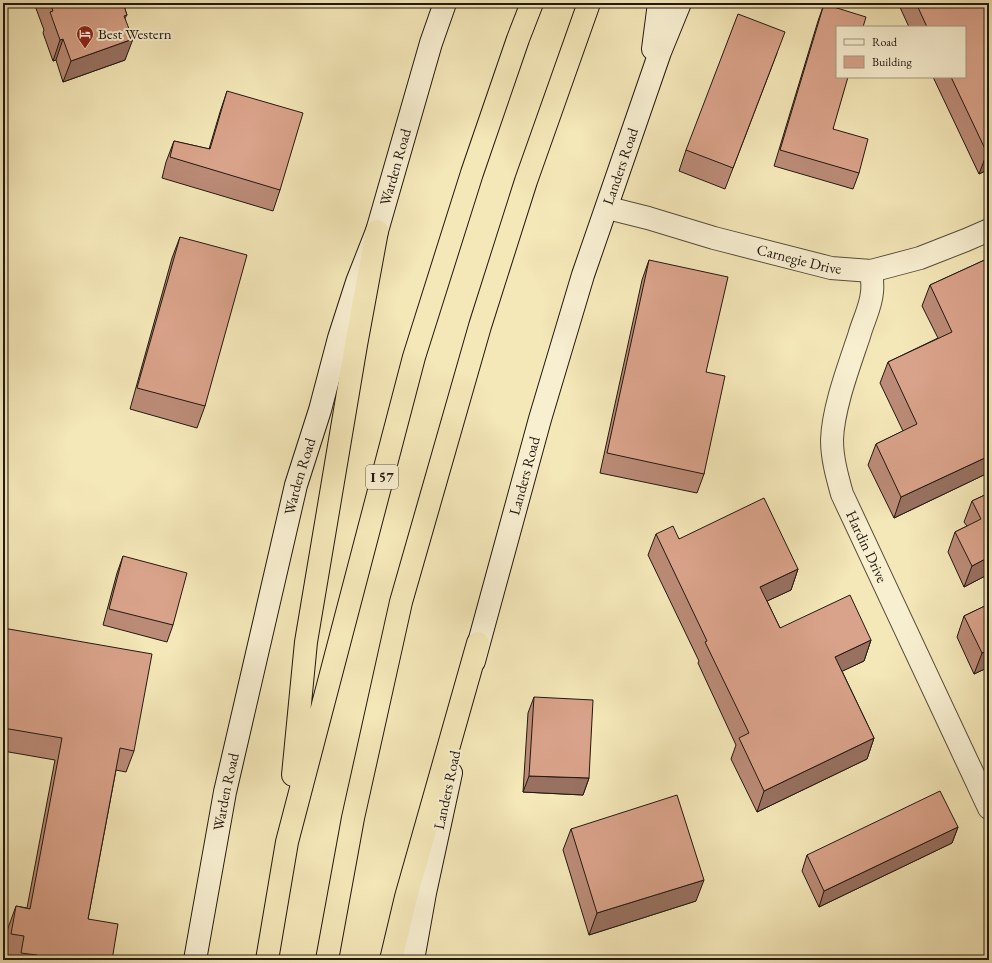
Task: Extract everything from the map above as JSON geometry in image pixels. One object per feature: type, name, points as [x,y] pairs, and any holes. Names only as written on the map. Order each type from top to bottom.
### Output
[{"type":"highway","name":"I 57","points":[[267,960],[287,842],[414,356],[472,173],[532,3]]},
{"type":"highway","points":[[327,960],[353,818],[402,602],[476,341],[518,204],[589,3]]},
{"type":"highway","points":[[287,842],[306,642],[356,345],[377,231]]},
{"type":"highway","points":[[391,960],[408,889],[478,643]]},
{"type":"main road","name":"Warden Road","points":[[196,960],[225,792],[296,485],[320,410],[338,338],[357,282],[377,231],[424,65],[445,3]]},
{"type":"main road","points":[[647,92],[659,3]]},
{"type":"main road","name":"Landers Road","points":[[413,960],[425,893],[478,643],[540,419],[583,276],[608,208],[660,52],[680,3]]},
{"type":"main road","name":"Carnegie Drive","points":[[608,208],[648,218],[714,238],[831,268],[871,271],[920,258],[989,230]]},
{"type":"main road","name":"Hardin Drive","points":[[871,271],[873,291],[870,304],[846,377],[833,423],[832,441],[834,468],[842,494],[989,808]]},
{"type":"building","points":[[50,3],[123,3],[127,15],[124,16],[133,39],[71,61],[63,39],[60,40],[50,12],[53,11]]},
{"type":"building","points":[[916,3],[989,3],[989,152],[987,153],[951,78],[966,78],[966,26],[927,26]]},
{"type":"building","points":[[824,4],[866,17],[863,26],[836,26],[836,78],[848,78],[833,129],[868,139],[859,173],[780,150]]},
{"type":"building","points":[[738,14],[785,32],[733,168],[686,150]]},
{"type":"building","points":[[227,91],[303,113],[280,190],[170,157],[174,141],[210,149]]},
{"type":"building","points":[[180,237],[247,255],[205,406],[137,388]]},
{"type":"building","points":[[989,258],[989,456],[901,497],[876,444],[917,424],[888,362],[952,332],[930,285]]},
{"type":"building","points":[[649,260],[728,277],[706,372],[725,376],[704,474],[607,453]]},
{"type":"building","points":[[989,493],[989,557],[972,566],[955,532],[981,519],[972,501]]},
{"type":"building","points":[[764,498],[798,569],[760,587],[780,628],[850,595],[871,640],[835,657],[874,738],[764,791],[739,738],[749,733],[705,642],[707,641],[656,534],[673,526],[679,539]]},
{"type":"building","points":[[123,556],[187,573],[173,625],[109,609]]},
{"type":"building","points":[[989,604],[989,650],[982,653],[964,616]]},
{"type":"building","points":[[3,628],[152,654],[134,751],[120,748],[88,919],[118,924],[112,960],[36,960],[37,955],[21,953],[24,936],[11,934],[16,906],[30,909],[62,738],[3,728]]},
{"type":"building","points":[[534,697],[593,700],[589,778],[529,776]]},
{"type":"building","points":[[940,791],[958,827],[824,891],[807,855]]},
{"type":"building","points":[[677,795],[704,880],[597,913],[571,829]]},
{"type":"place","name":"Best Western","points":[[85,49]]}]
